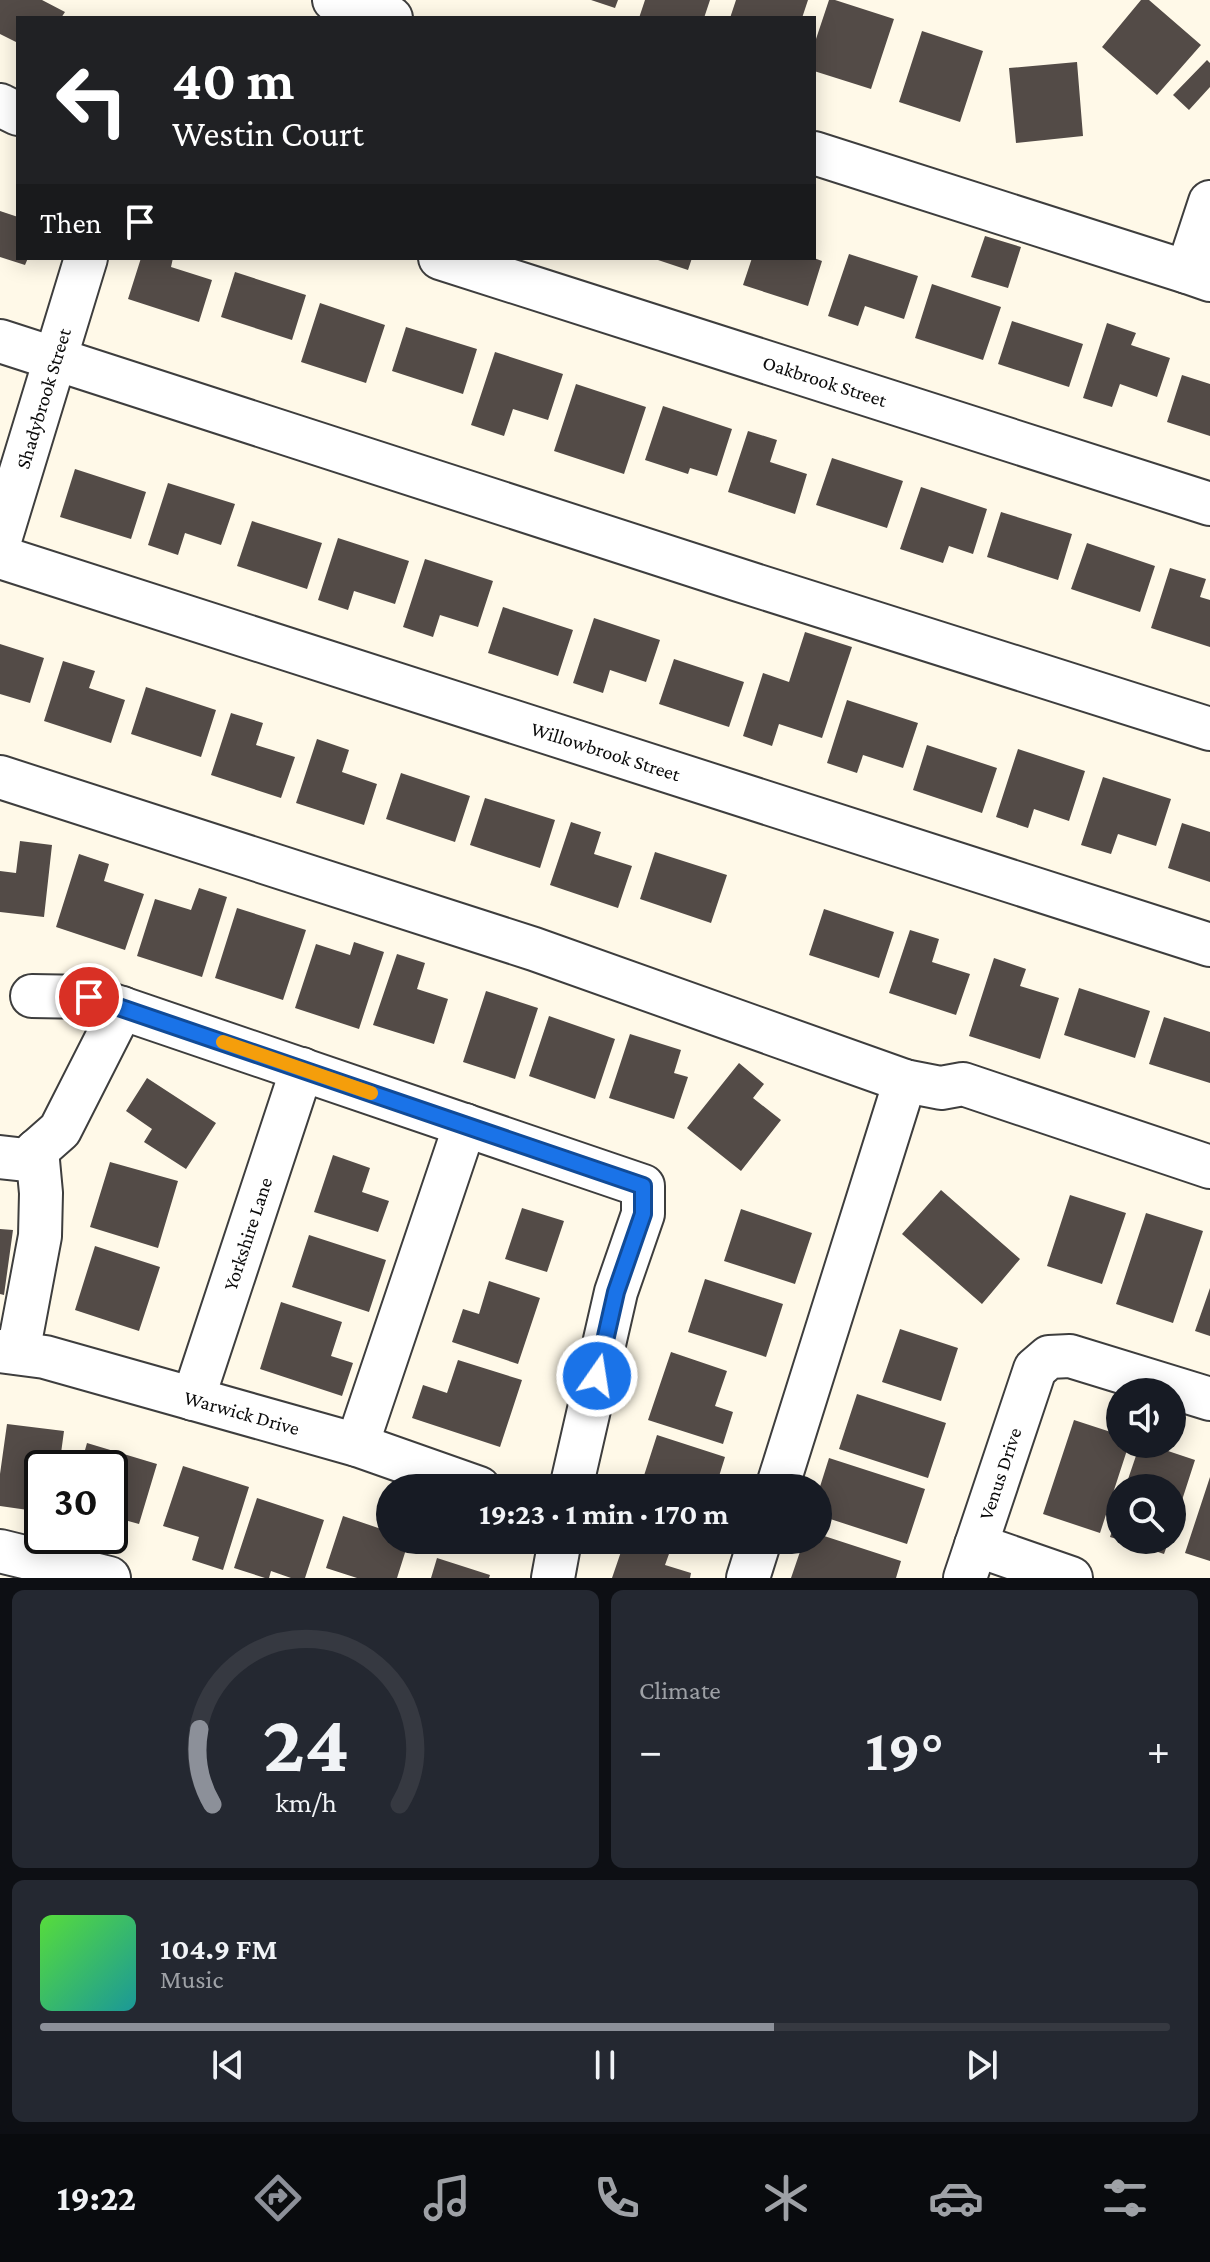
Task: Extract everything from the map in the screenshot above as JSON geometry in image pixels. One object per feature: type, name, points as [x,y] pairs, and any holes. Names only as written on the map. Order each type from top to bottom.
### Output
[{"type":"street","points":[[334,0],[385,16]]},
{"type":"street","points":[[816,154],[1198,276],[1210,202]]},
{"type":"street","name":"Shadybrook Street","points":[[0,540],[85,260]]},
{"type":"street","name":"Oakbrook Street","points":[[446,260],[1210,504]]},
{"type":"street","points":[[0,341],[1210,729]]},
{"type":"street","name":"Willowbrook Street","points":[[0,557],[1210,945]]},
{"type":"street","points":[[0,777],[534,949],[905,1081],[941,1088],[963,1084],[1210,1167]]},
{"type":"street","points":[[32,996],[89,997],[643,1186],[643,1214],[616,1292],[574,1474]]},
{"type":"street","points":[[9,1352],[40,1236],[41,1193],[19,1154],[60,1130],[122,1008]]},
{"type":"street","name":"Yorkshire Lane","points":[[193,1399],[302,1069]]},
{"type":"street","points":[[781,1474],[905,1081]]},
{"type":"street","points":[[357,1445],[465,1125]]},
{"type":"street","name":"Warwick Drive","points":[[9,1352],[45,1357],[357,1445],[439,1474]]},
{"type":"street","name":"Venus Drive","points":[[970,1562],[1035,1369],[1049,1357],[1070,1356],[1210,1399]]},
{"type":"street","points":[[0,1551],[109,1578]]},
{"type":"street","points":[[553,1578],[557,1554]]},
{"type":"street","points":[[748,1578],[756,1554]]},
{"type":"street","points":[[970,1562],[1071,1578]]},
{"type":"building","points":[[0,0],[42,0],[65,12],[62,16],[16,16],[16,42],[0,34]]},
{"type":"building","points":[[591,0],[618,0],[615,8]]},
{"type":"building","points":[[645,0],[710,0],[705,16],[640,16]]},
{"type":"building","points":[[736,0],[808,0],[803,16],[731,16]]},
{"type":"building","points":[[829,0],[894,19],[871,89],[816,72],[816,39]]},
{"type":"building","points":[[1141,0],[1149,0],[1201,45],[1157,95],[1102,47]]},
{"type":"building","points":[[922,31],[983,51],[960,122],[899,102]]},
{"type":"building","points":[[1207,60],[1210,63],[1210,87],[1189,110],[1173,95]]},
{"type":"building","points":[[1077,62],[1083,136],[1016,143],[1009,68]]},
{"type":"building","points":[[0,211],[16,216],[16,260],[27,260],[25,265],[0,257]]},
{"type":"building","points":[[985,236],[1021,247],[1008,288],[971,277]]},
{"type":"building","points":[[849,254],[918,276],[904,319],[865,306],[858,326],[828,316]]},
{"type":"building","points":[[140,260],[173,260],[171,267],[212,280],[199,322],[128,299]]},
{"type":"building","points":[[658,260],[691,260],[688,270]]},
{"type":"building","points":[[751,260],[822,261],[808,306],[743,285]]},
{"type":"building","points":[[235,272],[306,295],[292,340],[221,317]]},
{"type":"building","points":[[932,284],[1001,307],[983,360],[915,338]]},
{"type":"building","points":[[320,303],[385,325],[366,383],[301,362]]},
{"type":"building","points":[[1012,321],[1083,344],[1069,387],[998,364]]},
{"type":"building","points":[[1107,323],[1136,333],[1131,345],[1170,358],[1157,397],[1120,384],[1112,407],[1083,398]]},
{"type":"building","points":[[406,327],[477,349],[463,394],[392,371]]},
{"type":"building","points":[[495,352],[563,374],[548,420],[513,409],[504,436],[471,425]]},
{"type":"building","points":[[1182,375],[1210,384],[1210,436],[1167,422]]},
{"type":"building","points":[[576,384],[646,407],[624,474],[554,451]]},
{"type":"building","points":[[663,406],[732,429],[717,476],[690,468],[688,474],[645,460]]},
{"type":"building","points":[[748,431],[777,440],[770,462],[807,474],[795,514],[728,492]]},
{"type":"building","points":[[832,458],[903,481],[887,528],[816,505]]},
{"type":"building","points":[[75,469],[146,492],[131,539],[60,517]]},
{"type":"building","points":[[168,483],[235,504],[221,545],[185,533],[178,555],[148,545]]},
{"type":"building","points":[[921,487],[987,509],[973,554],[949,546],[943,563],[900,549]]},
{"type":"building","points":[[1001,512],[1072,534],[1058,580],[987,557]]},
{"type":"building","points":[[252,521],[322,543],[307,589],[237,566]]},
{"type":"building","points":[[338,538],[409,561],[395,604],[354,591],[348,610],[318,600]]},
{"type":"building","points":[[1087,543],[1155,566],[1140,612],[1071,589]]},
{"type":"building","points":[[425,559],[493,581],[478,627],[440,615],[433,637],[403,627]]},
{"type":"building","points":[[1170,568],[1206,579],[1200,597],[1210,600],[1210,647],[1151,628]]},
{"type":"building","points":[[503,607],[573,630],[558,676],[488,653]]},
{"type":"building","points":[[594,618],[660,640],[646,682],[610,670],[603,693],[573,683]]},
{"type":"building","points":[[805,632],[852,647],[822,738],[779,724],[772,746],[743,736],[763,673],[789,682]]},
{"type":"building","points":[[0,644],[44,658],[30,703],[0,694]]},
{"type":"building","points":[[674,659],[744,682],[729,727],[659,704]]},
{"type":"building","points":[[63,661],[95,671],[89,688],[125,700],[111,743],[44,721]]},
{"type":"building","points":[[146,687],[216,710],[201,757],[131,734]]},
{"type":"building","points":[[847,700],[918,723],[903,768],[863,755],[857,773],[827,763]]},
{"type":"building","points":[[231,713],[263,723],[256,745],[295,757],[281,798],[211,775]]},
{"type":"building","points":[[317,739],[349,750],[342,772],[377,784],[364,825],[296,803]]},
{"type":"building","points":[[927,745],[997,768],[982,813],[913,790]]},
{"type":"building","points":[[1018,749],[1085,771],[1069,821],[1034,809],[1028,828],[996,817]]},
{"type":"building","points":[[401,773],[470,796],[455,842],[386,819]]},
{"type":"building","points":[[1103,777],[1171,799],[1156,846],[1118,834],[1111,854],[1081,845]]},
{"type":"building","points":[[485,798],[555,820],[540,868],[470,845]]},
{"type":"building","points":[[571,822],[601,832],[594,854],[632,866],[618,908],[550,885]]},
{"type":"building","points":[[1182,823],[1210,832],[1210,882],[1168,868]]},
{"type":"building","points":[[20,841],[52,845],[44,917],[0,912],[0,871],[16,873]]},
{"type":"building","points":[[655,852],[727,875],[711,923],[640,899]]},
{"type":"building","points":[[79,854],[109,864],[104,881],[144,894],[125,950],[56,927]]},
{"type":"building","points":[[199,888],[227,897],[202,977],[137,956],[155,899],[191,910]]},
{"type":"building","points":[[237,908],[306,930],[283,1000],[215,978]]},
{"type":"building","points":[[824,909],[894,932],[879,978],[809,955]]},
{"type":"building","points":[[910,930],[939,939],[932,962],[970,974],[956,1015],[889,993]]},
{"type":"building","points":[[354,942],[384,952],[359,1029],[295,1008],[316,944],[350,955]]},
{"type":"building","points":[[397,954],[425,963],[417,989],[448,999],[434,1044],[373,1025]]},
{"type":"building","points":[[994,958],[1026,969],[1020,986],[1059,998],[1040,1059],[969,1036]]},
{"type":"building","points":[[1079,988],[1150,1011],[1135,1058],[1064,1035]]},
{"type":"building","points":[[486,991],[538,1008],[515,1079],[463,1062]]},
{"type":"building","points":[[549,1016],[615,1039],[595,1099],[529,1076]]},
{"type":"building","points":[[1164,1017],[1210,1032],[1210,1083],[1149,1064]]},
{"type":"building","points":[[630,1034],[681,1050],[674,1073],[688,1077],[674,1119],[609,1098]]},
{"type":"building","points":[[739,1063],[764,1084],[753,1098],[781,1120],[741,1171],[687,1128]]},
{"type":"building","points":[[147,1078],[216,1123],[186,1169],[144,1142],[152,1129],[126,1111]]},
{"type":"building","points":[[333,1155],[370,1168],[362,1192],[389,1201],[378,1232],[314,1212]]},
{"type":"building","points":[[110,1162],[178,1181],[158,1248],[90,1227]]},
{"type":"building","points":[[941,1190],[1020,1259],[982,1304],[902,1234]]},
{"type":"building","points":[[1070,1195],[1126,1213],[1102,1284],[1047,1266]]},
{"type":"building","points":[[522,1208],[564,1221],[547,1272],[505,1259]]},
{"type":"building","points":[[741,1209],[812,1233],[795,1284],[724,1261]]},
{"type":"building","points":[[1146,1213],[1203,1231],[1173,1323],[1116,1304]]},
{"type":"building","points":[[0,1229],[13,1230],[4,1295],[0,1294]]},
{"type":"building","points":[[309,1235],[386,1260],[369,1312],[292,1287]]},
{"type":"building","points":[[95,1246],[160,1267],[139,1331],[75,1310]]},
{"type":"building","points":[[705,1279],[783,1304],[766,1357],[688,1332]]},
{"type":"building","points":[[489,1281],[540,1298],[518,1364],[452,1342],[463,1309],[479,1314]]},
{"type":"building","points":[[1210,1288],[1210,1336],[1195,1331]]},
{"type":"building","points":[[281,1302],[342,1322],[331,1356],[353,1363],[342,1396],[260,1369]]},
{"type":"building","points":[[900,1329],[958,1348],[941,1401],[882,1382]]},
{"type":"building","points":[[671,1352],[727,1371],[715,1406],[733,1412],[723,1444],[648,1420]]},
{"type":"building","points":[[458,1360],[522,1380],[500,1447],[412,1418],[423,1385],[447,1393]]},
{"type":"building","points":[[857,1394],[946,1423],[928,1478],[839,1449]]},
{"type":"building","points":[[1074,1420],[1106,1430],[1106,1458],[1124,1458],[1119,1474],[1106,1474],[1106,1515],[1100,1533],[1043,1514]]},
{"type":"building","points":[[7,1424],[64,1431],[61,1450],[24,1450],[24,1509],[0,1506],[0,1474]]},
{"type":"building","points":[[657,1435],[725,1457],[720,1474],[644,1474]]},
{"type":"building","points":[[87,1443],[110,1450],[85,1450]]},
{"type":"building","points":[[128,1455],[157,1464],[139,1524],[128,1521]]},
{"type":"building","points":[[1186,1457],[1195,1460],[1186,1488],[1186,1474],[1130,1474],[1135,1458]]},
{"type":"building","points":[[829,1458],[925,1489],[907,1544],[832,1520],[832,1474],[824,1474]]},
{"type":"building","points":[[183,1466],[249,1487],[223,1570],[192,1560],[199,1537],[163,1526]]},
{"type":"building","points":[[1210,1477],[1210,1561],[1186,1553]]},
{"type":"building","points":[[257,1498],[324,1520],[305,1578],[291,1578],[271,1571],[269,1578],[265,1578],[234,1568]]},
{"type":"building","points":[[343,1516],[376,1527],[376,1554],[405,1554],[397,1578],[357,1578],[326,1568]]},
{"type":"building","points":[[832,1539],[901,1561],[896,1578],[791,1578],[799,1554],[832,1554]]},
{"type":"building","points":[[620,1554],[669,1554],[665,1565],[691,1573],[690,1578],[612,1578]]},
{"type":"building","points":[[437,1558],[490,1575],[489,1578],[431,1578]]},
{"type":"slow traffic","points":[[223,1042],[371,1093]]},
{"type":"route","points":[[89,997],[643,1186],[643,1214],[616,1292],[597,1376]]}]
